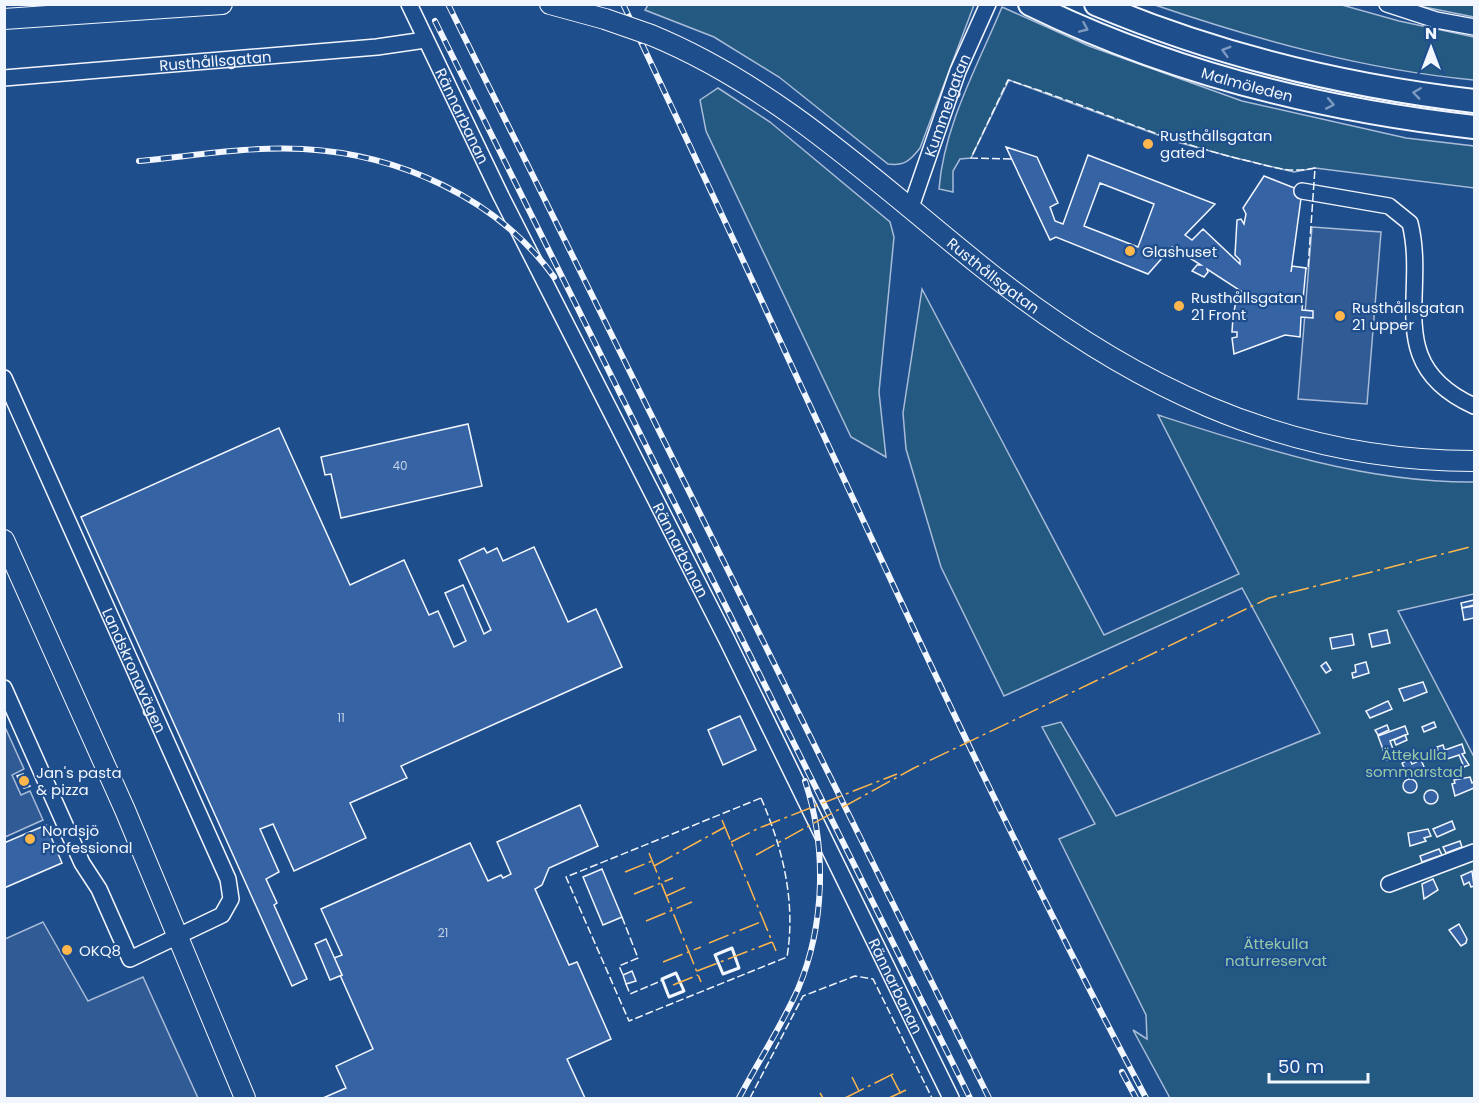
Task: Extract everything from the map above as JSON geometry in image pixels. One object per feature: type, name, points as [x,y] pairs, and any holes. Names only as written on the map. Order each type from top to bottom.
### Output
[{"type":"highway","name":"Malmöleden","points":[[1030,4],[1114,41],[1215,75],[1371,113],[1474,128]]},
{"type":"highway","name":"Malmöleden","points":[[1096,4],[1162,30],[1279,65],[1365,85],[1474,101]]},
{"type":"main road","points":[[4,19],[222,4]]},
{"type":"main road","name":"Rusthållsgatan","points":[[550,4],[651,35],[702,57],[752,85],[910,207],[1043,314],[1095,350],[1166,389],[1252,424],[1301,438],[1381,454],[1474,461]]},
{"type":"main road","points":[[4,540],[125,810],[245,1098]]},
{"type":"street","name":"Rännarbanan","points":[[409,4],[501,196],[727,640],[951,1098]]},
{"type":"street","name":"Kummelgatan","points":[[910,207],[958,71],[988,4]]},
{"type":"street","points":[[1387,4],[1436,20],[1474,27]]},
{"type":"street","name":"Rusthållsgatan","points":[[4,78],[365,48],[425,40]]},
{"type":"street","points":[[1302,191],[1389,206],[1410,223],[1414,250],[1413,324],[1418,347],[1438,382],[1474,406]]},
{"type":"street","name":"Landskronavägen","points":[[4,378],[228,879],[231,899],[222,915],[130,958],[99,889],[82,863],[4,688]]},
{"type":"street","points":[[1389,884],[1474,852]]},
{"type":"green space","points":[[648,4],[974,5],[920,148],[906,162],[888,164],[779,77],[714,37],[645,10]]},
{"type":"green space","points":[[1155,5],[1342,5],[1399,21],[1474,37],[1474,80],[1393,69],[1313,52]]},
{"type":"green space","points":[[1414,5],[1474,5],[1474,17]]},
{"type":"green space","points":[[1002,7],[1089,46],[1242,101],[1406,138],[1474,146],[1474,188],[1315,168],[1294,172],[1177,142],[1009,80],[971,158],[960,159],[953,171],[953,192],[939,189],[942,165],[955,119]]},
{"type":"green space","points":[[718,88],[770,122],[890,222],[894,237],[879,392],[886,457],[851,437],[706,131],[700,100]]},
{"type":"green space","points":[[922,289],[1104,635],[1239,574],[1158,415],[1274,451],[1353,470],[1393,477],[1474,482],[1474,594],[1398,611],[1474,757],[1474,1098],[1170,1098],[1133,1030],[1147,1039],[1146,1015],[1059,839],[1095,824],[1042,727],[1061,722],[1116,816],[1320,733],[1242,588],[1004,696],[941,567],[906,449],[903,413]]},
{"type":"shaded area","name":"Rusthållsgatan 21 upper","points":[[1312,227],[1381,232],[1367,404],[1298,399]]},
{"type":"shaded area","points":[[5,727],[24,769],[12,775],[21,795],[30,791],[43,820],[5,837]]},
{"type":"shaded area","points":[[43,922],[88,1001],[143,977],[198,1098],[5,1098],[5,939]]},
{"type":"building","name":"Glashuset","points":[[1006,147],[1037,157],[1058,203],[1050,207],[1055,221],[1063,224],[1088,155],[1215,204],[1185,235],[1192,240],[1203,229],[1240,264],[1240,260],[1235,255],[1237,220],[1241,219],[1244,224],[1246,214],[1243,208],[1264,176],[1302,191],[1291,272],[1292,266],[1306,268],[1302,310],[1313,311],[1313,318],[1301,317],[1300,337],[1285,335],[1234,354],[1232,338],[1237,337],[1237,332],[1232,332],[1233,317],[1238,317],[1239,312],[1234,311],[1237,297],[1243,298],[1244,293],[1207,269],[1208,272],[1204,277],[1192,271],[1197,265],[1201,265],[1172,247],[1148,274],[1056,237],[1050,240]],"holes":[[[1100,183],[1154,204],[1138,247],[1084,226]]]},
{"type":"building","points":[[468,424],[482,486],[341,518],[331,474],[325,475],[321,457]]},
{"type":"building","points":[[279,428],[350,585],[404,560],[429,615],[438,611],[454,647],[466,641],[445,593],[463,585],[484,634],[491,630],[459,560],[484,548],[487,553],[497,548],[503,561],[534,547],[568,622],[596,609],[622,667],[401,766],[407,778],[350,803],[366,838],[294,871],[273,824],[260,829],[279,872],[266,879],[277,903],[274,905],[307,979],[292,986],[81,517]]},
{"type":"building","points":[[1474,600],[1474,605],[1462,608],[1461,603]]},
{"type":"building","points":[[1474,606],[1474,618],[1464,620],[1462,608]]},
{"type":"building","points":[[1387,630],[1390,643],[1372,647],[1369,634]]},
{"type":"building","points":[[1352,634],[1354,645],[1332,649],[1330,638]]},
{"type":"building","points":[[1326,662],[1331,670],[1326,673],[1321,666]]},
{"type":"building","points":[[1366,662],[1369,673],[1353,678],[1352,673],[1356,672],[1355,665]]},
{"type":"building","points":[[1423,682],[1427,692],[1404,701],[1399,689]]},
{"type":"building","points":[[1388,701],[1392,709],[1370,718],[1366,711]]},
{"type":"building","points":[[740,716],[756,750],[723,765],[708,730]]},
{"type":"building","points":[[1434,722],[1436,727],[1424,732],[1422,727]]},
{"type":"building","points":[[1387,725],[1389,730],[1378,735],[1375,730]]},
{"type":"building","points":[[1405,726],[1408,734],[1390,741],[1396,757],[1387,760],[1378,736]]},
{"type":"building","points":[[1405,735],[1407,740],[1396,745],[1394,740]]},
{"type":"building","points":[[1462,744],[1465,753],[1462,754],[1469,765],[1464,767],[1459,755],[1441,761],[1437,747],[1443,745],[1446,754],[1445,750]]},
{"type":"building","points":[[1410,759],[1412,764],[1421,760],[1425,769],[1408,776],[1402,763]]},
{"type":"building","name":"Jan's pasta & pizza","points":[[23,774],[30,786],[24,788],[17,776]]},
{"type":"building","points":[[1470,777],[1472,783],[1474,782],[1474,788],[1455,796],[1452,784],[1455,783],[1454,780]]},
{"type":"building","points":[[1410,779],[1415,781],[1417,786],[1415,791],[1410,793],[1405,791],[1403,786],[1405,781]]},
{"type":"building","points":[[1431,790],[1436,792],[1438,797],[1436,802],[1431,804],[1426,802],[1424,797],[1426,792]]},
{"type":"building","points":[[580,805],[598,846],[549,868],[542,885],[535,889],[569,965],[577,962],[611,1039],[567,1059],[585,1098],[323,1098],[346,1088],[336,1066],[373,1049],[340,975],[342,975],[334,958],[342,955],[321,909],[470,843],[488,881],[501,875],[503,878],[511,874],[497,842]]},
{"type":"building","points":[[1452,821],[1455,829],[1437,837],[1433,829]]},
{"type":"building","points":[[46,825],[62,863],[4,888],[4,843]]},
{"type":"building","points":[[1428,829],[1431,836],[1424,838],[1426,841],[1410,846],[1408,833]]},
{"type":"building","points":[[1460,841],[1462,847],[1446,853],[1443,847]]},
{"type":"building","points":[[1439,849],[1442,855],[1422,862],[1420,856]]},
{"type":"building","points":[[602,869],[622,917],[603,925],[583,877]]},
{"type":"building","points":[[1472,871],[1474,886],[1471,887],[1469,882],[1464,885],[1461,876]]},
{"type":"building","points":[[1433,879],[1438,890],[1424,899],[1422,884]]},
{"type":"building","points":[[1459,924],[1467,939],[1466,943],[1461,946],[1449,930]]},
{"type":"building","points":[[326,939],[342,975],[330,980],[315,944]]},
{"type":"building","points":[[632,971],[636,981],[626,984],[623,975]]},
{"type":"railway","points":[[448,4],[989,1098]]},
{"type":"railway","points":[[623,4],[943,692],[1076,964],[1146,1098]]},
{"type":"railway","points":[[435,21],[970,1098]]},
{"type":"railway","points":[[139,161],[282,148],[339,153],[375,160],[443,185],[475,203],[504,224],[531,249],[554,277]]},
{"type":"railway","points":[[739,1098],[798,989],[814,939],[820,886],[820,859],[817,832],[805,781]]},
{"type":"railway","points":[[1122,1072],[1136,1098]]},
{"type":"fence","points":[[1011,159],[971,158],[1008,80],[1214,152],[1280,168],[1297,170],[1315,168],[1308,269],[1306,268]]},
{"type":"fence","points":[[761,798],[776,837],[786,876],[790,916],[787,957],[629,1021],[566,877],[761,798]]},
{"type":"fence","points":[[622,917],[638,958],[619,966],[623,975]]},
{"type":"fence","points":[[750,1098],[803,996],[855,976],[873,979],[932,1098]]},
{"type":"fence","points":[[626,984],[630,994],[663,980]]},
{"type":"wall","points":[[732,948],[739,968],[723,974],[715,955],[732,948]]},
{"type":"wall","points":[[676,973],[684,991],[669,997],[662,979],[676,973]]},
{"type":"power","points":[[756,855],[914,768],[1269,598],[1474,546]]},
{"type":"power","points":[[731,842],[759,828],[897,774]]},
{"type":"power","points":[[722,820],[776,951]]},
{"type":"power","points":[[654,866],[725,827]]},
{"type":"power","points":[[649,853],[701,982]]},
{"type":"power","points":[[625,872],[652,861]]},
{"type":"power","points":[[634,894],[673,878]]},
{"type":"power","points":[[666,896],[686,887]]},
{"type":"power","points":[[646,921],[692,902]]},
{"type":"power","points":[[709,943],[763,921]]},
{"type":"power","points":[[697,971],[772,942]]},
{"type":"power","points":[[663,962],[701,947]]},
{"type":"power","points":[[673,985],[698,975]]},
{"type":"power","points":[[845,1098],[897,1072]]},
{"type":"power","points":[[891,1075],[903,1098]]},
{"type":"power","points":[[852,1077],[859,1091]]},
{"type":"power","points":[[889,1098],[906,1090]]},
{"type":"power","points":[[820,1093],[823,1098]]},
{"type":"place","name":"Rusthållsgatan gated","points":[[1148,144]]},
{"type":"place","name":"Glashuset","points":[[1130,251]]},
{"type":"place","name":"Rusthållsgatan 21 Front","points":[[1179,306]]},
{"type":"place","name":"Rusthållsgatan 21 upper","points":[[1340,316]]},
{"type":"place","name":"Jan's pasta & pizza","points":[[24,781]]},
{"type":"place","name":"Nordsjö Professional","points":[[30,839]]},
{"type":"place","name":"OKQ8","points":[[67,950]]},
{"type":"park label","name":"Ättekulla sommarstad","points":[[1414,762]]},
{"type":"park label","name":"Ättekulla naturreservat","points":[[1276,952]]}]
